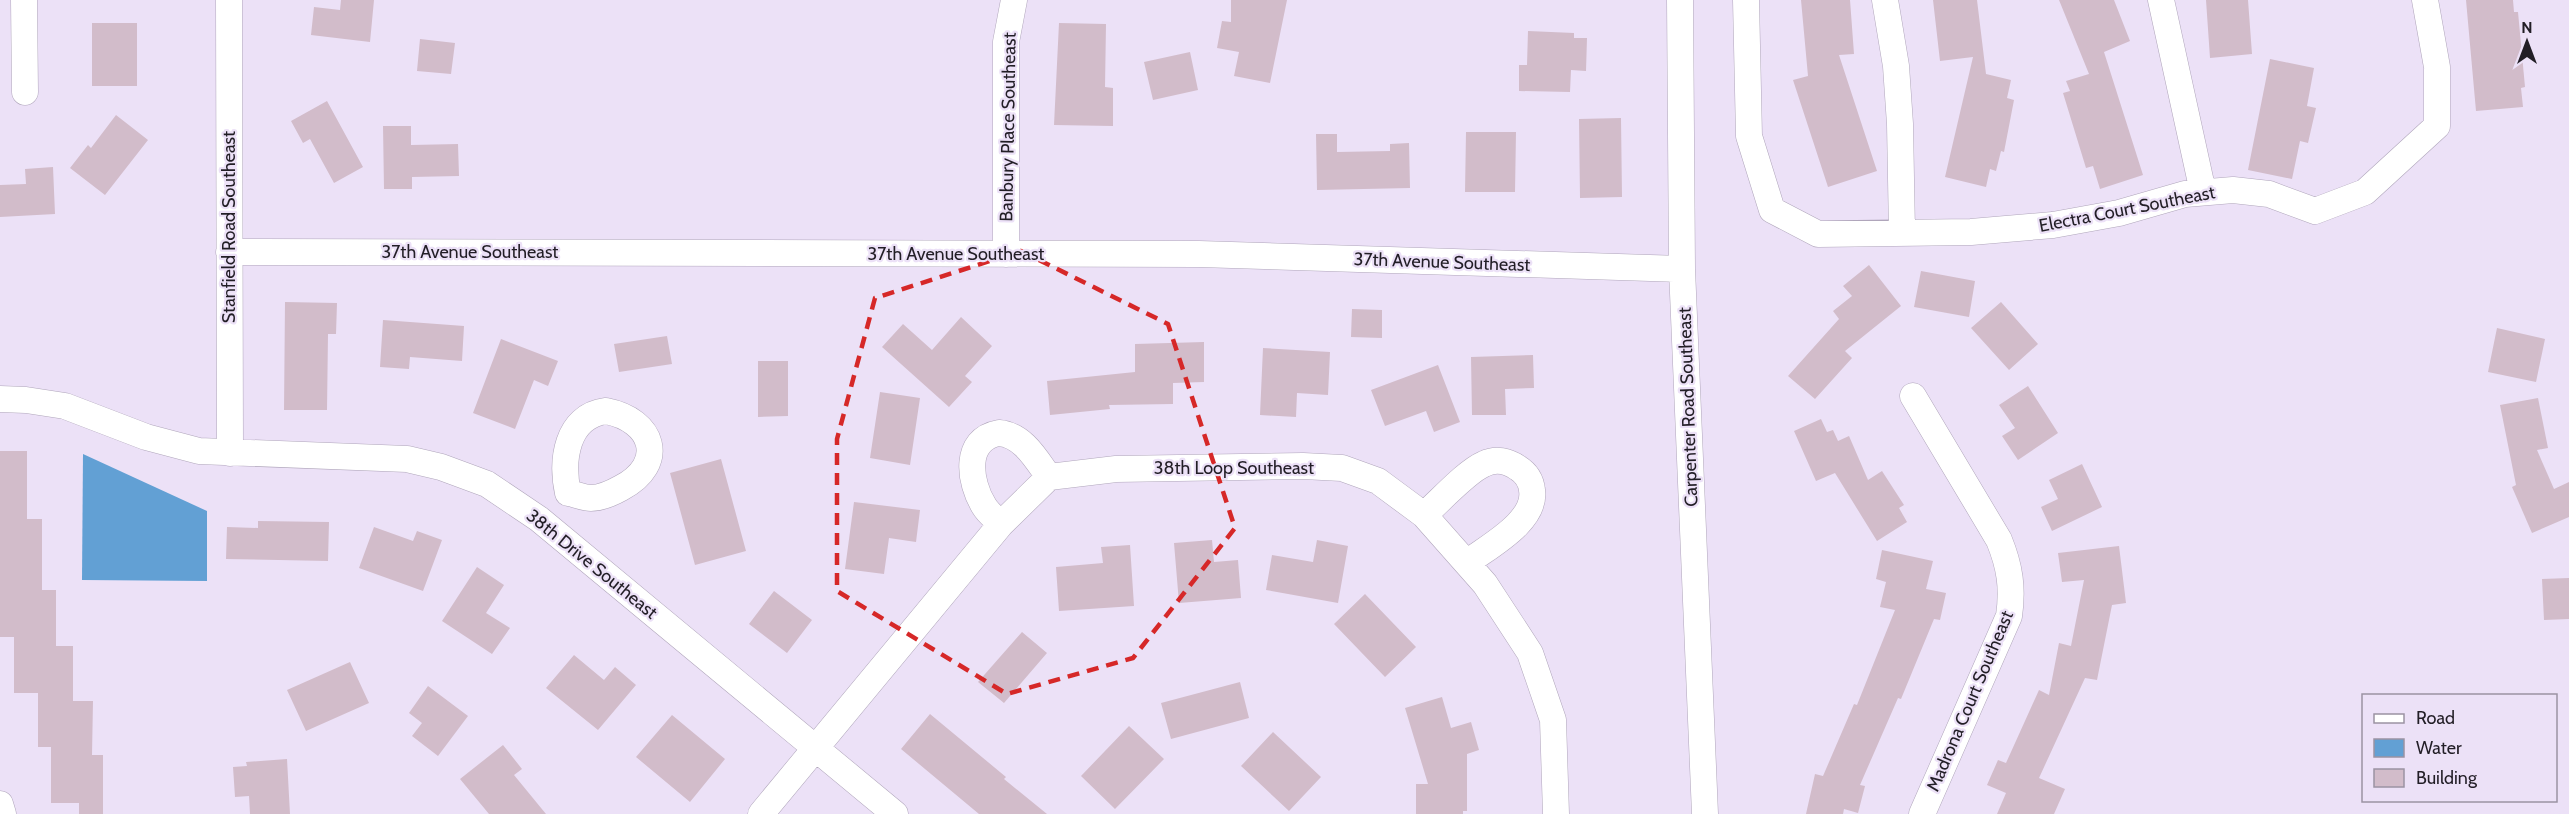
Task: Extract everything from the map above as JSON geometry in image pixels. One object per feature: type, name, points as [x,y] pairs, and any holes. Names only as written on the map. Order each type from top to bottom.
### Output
[{"type":"street","points":[[24,0],[25,92]]},
{"type":"street","name":"Stanfield Road Southeast","points":[[230,0],[230,453]]},
{"type":"street","name":"Banbury Place Southeast","points":[[1005,254],[1006,42],[1014,0]]},
{"type":"street","name":"Carpenter Road Southeast","points":[[1680,0],[1682,269],[1705,814]]},
{"type":"street","name":"Electra Court Southeast","points":[[1746,0],[1749,135],[1772,210],[1818,234],[1971,232],[2053,225],[2119,213],[2185,194],[2233,190],[2269,194],[2315,211],[2365,192],[2437,126],[2437,67],[2425,0]]},
{"type":"street","points":[[1885,0],[1896,66],[1900,124],[1902,233]]},
{"type":"street","points":[[2161,0],[2203,192]]},
{"type":"street","name":"37th Avenue Southeast","points":[[229,252],[1199,255],[1682,269]]},
{"type":"street","name":"Madrona Court Southeast","points":[[1913,396],[2000,540],[2009,564],[2012,590],[2009,616],[1922,814]]},
{"type":"street","name":"38th Drive Southeast","points":[[0,399],[65,406],[172,445],[199,451],[407,459],[441,467],[488,484],[539,519],[895,814]]},
{"type":"street","points":[[761,814],[1000,524],[1049,477],[1033,454],[1015,438],[999,433],[983,439],[976,447],[972,457],[972,474],[975,490],[985,509],[1000,524]]},
{"type":"street","points":[[1424,515],[1482,464],[1496,460],[1511,463],[1523,471],[1531,483],[1533,497],[1530,511],[1520,523],[1468,562]]},
{"type":"street","name":"38th Loop Southeast","points":[[1049,477],[1116,469],[1304,466],[1341,468],[1378,481],[1424,515],[1468,562],[1530,653],[1553,720],[1556,814]]},
{"type":"street","points":[[539,519],[568,493]]},
{"type":"street","points":[[0,804],[3,814]]},
{"type":"highlighted area","points":[[1021,251],[1168,324],[1235,528],[1133,658],[1007,694],[837,591],[837,439],[875,298]]},
{"type":"water","points":[[83,454],[207,511],[207,581],[82,580]]},
{"type":"building","points":[[341,0],[374,0],[370,42],[311,35],[314,7],[340,10]]},
{"type":"building","points":[[1231,0],[1287,0],[1270,83],[1234,76],[1239,52],[1217,48],[1222,21],[1231,22]]},
{"type":"building","points":[[1801,0],[1850,0],[1854,54],[1839,55],[1877,171],[1828,187],[1793,80],[1808,76]]},
{"type":"building","points":[[1933,0],[1977,0],[1986,74],[2011,80],[2007,98],[2014,100],[2004,152],[2001,151],[1996,171],[1990,169],[1986,187],[1945,177],[1973,57],[1940,61]]},
{"type":"building","points":[[2059,0],[2114,0],[2130,41],[2104,52],[2143,175],[2100,189],[2093,166],[2086,168],[2063,93],[2070,91],[2066,81],[2089,74]]},
{"type":"building","points":[[2206,0],[2248,0],[2252,54],[2210,58]]},
{"type":"building","points":[[2466,0],[2513,0],[2514,12],[2518,12],[2525,87],[2521,88],[2523,107],[2476,111]]},
{"type":"building","points":[[92,23],[137,23],[137,86],[92,86]]},
{"type":"building","points":[[1059,23],[1106,24],[1105,87],[1113,88],[1113,126],[1054,125]]},
{"type":"building","points":[[1528,31],[1574,33],[1574,38],[1587,38],[1586,71],[1571,70],[1570,92],[1519,91],[1519,65],[1527,65]]},
{"type":"building","points":[[420,39],[455,43],[451,74],[417,71]]},
{"type":"building","points":[[1190,52],[1198,90],[1153,100],[1144,62]]},
{"type":"building","points":[[2270,59],[2314,68],[2307,106],[2316,108],[2308,143],[2300,141],[2292,179],[2248,170]]},
{"type":"building","points":[[327,101],[363,167],[334,183],[310,139],[303,143],[291,121]]},
{"type":"building","points":[[116,115],[148,140],[105,195],[70,168],[88,145],[91,148]]},
{"type":"building","points":[[1621,118],[1622,197],[1580,198],[1579,119]]},
{"type":"building","points":[[383,126],[411,126],[411,145],[458,144],[459,176],[412,177],[412,189],[384,189]]},
{"type":"building","points":[[1466,132],[1516,132],[1515,192],[1465,192]]},
{"type":"building","points":[[1316,134],[1337,134],[1337,152],[1390,151],[1390,144],[1409,143],[1410,188],[1317,190]]},
{"type":"building","points":[[53,167],[55,214],[0,217],[0,185],[26,184],[25,169]]},
{"type":"building","points":[[1869,265],[1901,306],[1845,351],[1852,358],[1815,399],[1788,376],[1839,319],[1833,311],[1852,296],[1843,286]]},
{"type":"building","points":[[1921,271],[1975,281],[1969,317],[1914,307]]},
{"type":"building","points":[[285,302],[337,303],[336,334],[328,334],[327,410],[284,410]]},
{"type":"building","points":[[2001,302],[2038,344],[2009,370],[1971,328]]},
{"type":"building","points":[[1352,309],[1382,310],[1382,338],[1351,337]]},
{"type":"building","points":[[961,317],[992,346],[965,376],[972,382],[949,407],[882,347],[903,324],[932,350]]},
{"type":"building","points":[[383,320],[464,326],[462,361],[410,357],[409,369],[380,367]]},
{"type":"building","points":[[2497,328],[2545,339],[2536,382],[2488,372]]},
{"type":"building","points":[[667,336],[672,364],[619,372],[614,344]]},
{"type":"building","points":[[501,339],[558,361],[548,386],[534,380],[515,429],[473,413]]},
{"type":"building","points":[[1204,342],[1204,382],[1173,383],[1173,404],[1109,405],[1110,409],[1050,415],[1047,381],[1135,372],[1135,344]]},
{"type":"building","points":[[1263,348],[1330,352],[1328,395],[1297,393],[1296,417],[1260,415]]},
{"type":"building","points":[[1533,355],[1534,388],[1505,389],[1506,415],[1472,415],[1471,357]]},
{"type":"building","points":[[758,361],[788,361],[788,416],[758,417]]},
{"type":"building","points":[[1438,365],[1460,422],[1434,432],[1426,411],[1385,426],[1371,390]]},
{"type":"building","points":[[2028,386],[2058,433],[2018,460],[2002,436],[2015,428],[1999,405]]},
{"type":"building","points":[[880,392],[920,398],[910,465],[870,458]]},
{"type":"building","points":[[2538,398],[2548,448],[2537,450],[2554,489],[2569,482],[2569,517],[2532,533],[2512,487],[2516,485],[2500,405]]},
{"type":"building","points":[[1821,419],[1827,432],[1833,430],[1838,441],[1849,436],[1868,480],[1882,471],[1904,505],[1899,508],[1907,522],[1877,541],[1835,473],[1816,481],[1794,431]]},
{"type":"building","points":[[0,451],[27,451],[27,519],[42,519],[42,590],[56,590],[56,646],[73,646],[73,701],[93,701],[92,755],[103,755],[103,814],[79,814],[79,803],[51,803],[51,747],[38,747],[38,693],[14,693],[14,637],[0,637]]},
{"type":"building","points":[[721,459],[746,551],[695,565],[670,473]]},
{"type":"building","points":[[2082,464],[2102,507],[2052,531],[2041,507],[2058,499],[2049,480]]},
{"type":"building","points":[[854,502],[920,510],[916,542],[889,538],[884,574],[845,569]]},
{"type":"building","points":[[258,521],[329,522],[328,561],[226,559],[227,527],[258,528]]},
{"type":"building","points":[[374,527],[413,541],[417,531],[442,540],[423,591],[359,568]]},
{"type":"building","points":[[1212,540],[1214,562],[1238,560],[1241,598],[1179,603],[1174,543]]},
{"type":"building","points":[[1317,540],[1348,546],[1338,603],[1266,590],[1272,555],[1313,562]]},
{"type":"building","points":[[1130,545],[1134,606],[1059,611],[1056,567],[1103,563],[1101,547]]},
{"type":"building","points":[[2119,546],[2126,603],[2112,605],[2097,680],[2085,678],[2039,778],[2065,789],[2054,814],[1997,814],[2006,793],[1987,785],[1998,760],[2006,763],[2039,690],[2049,695],[2059,643],[2071,646],[2084,580],[2062,582],[2058,553]]},
{"type":"building","points":[[1882,550],[1933,561],[1926,589],[1946,593],[1940,620],[1934,619],[1901,699],[1898,698],[1860,785],[1865,786],[1858,813],[1844,809],[1843,814],[1806,814],[1815,774],[1823,776],[1854,704],[1857,705],[1895,610],[1880,607],[1886,582],[1876,579]]},
{"type":"building","points":[[477,567],[504,585],[486,613],[510,628],[492,654],[442,621]]},
{"type":"building","points":[[2569,578],[2569,619],[2544,620],[2542,579]]},
{"type":"building","points":[[774,591],[812,620],[787,653],[749,624]]},
{"type":"building","points":[[1365,594],[1416,647],[1385,677],[1334,624]]},
{"type":"building","points":[[1022,632],[1047,653],[1004,703],[978,682]]},
{"type":"building","points":[[574,655],[604,680],[615,667],[636,685],[598,730],[546,688]]},
{"type":"building","points":[[350,662],[369,703],[306,731],[287,690]]},
{"type":"building","points":[[1240,682],[1249,718],[1171,739],[1161,703]]},
{"type":"building","points":[[428,686],[468,716],[438,756],[412,736],[422,723],[409,713]]},
{"type":"building","points":[[1442,697],[1451,728],[1471,722],[1479,750],[1467,754],[1467,811],[1463,811],[1463,814],[1416,814],[1416,784],[1428,784],[1405,708]]},
{"type":"building","points":[[930,714],[1047,814],[979,814],[901,749]]},
{"type":"building","points":[[672,715],[725,759],[690,802],[636,757]]},
{"type":"building","points":[[1129,726],[1164,759],[1115,809],[1081,776]]},
{"type":"building","points":[[1273,732],[1321,777],[1289,811],[1241,766]]},
{"type":"building","points":[[503,745],[522,769],[514,775],[546,814],[489,814],[460,779]]},
{"type":"building","points":[[287,759],[290,814],[250,814],[249,796],[235,797],[233,767],[247,766],[246,762]]}]
